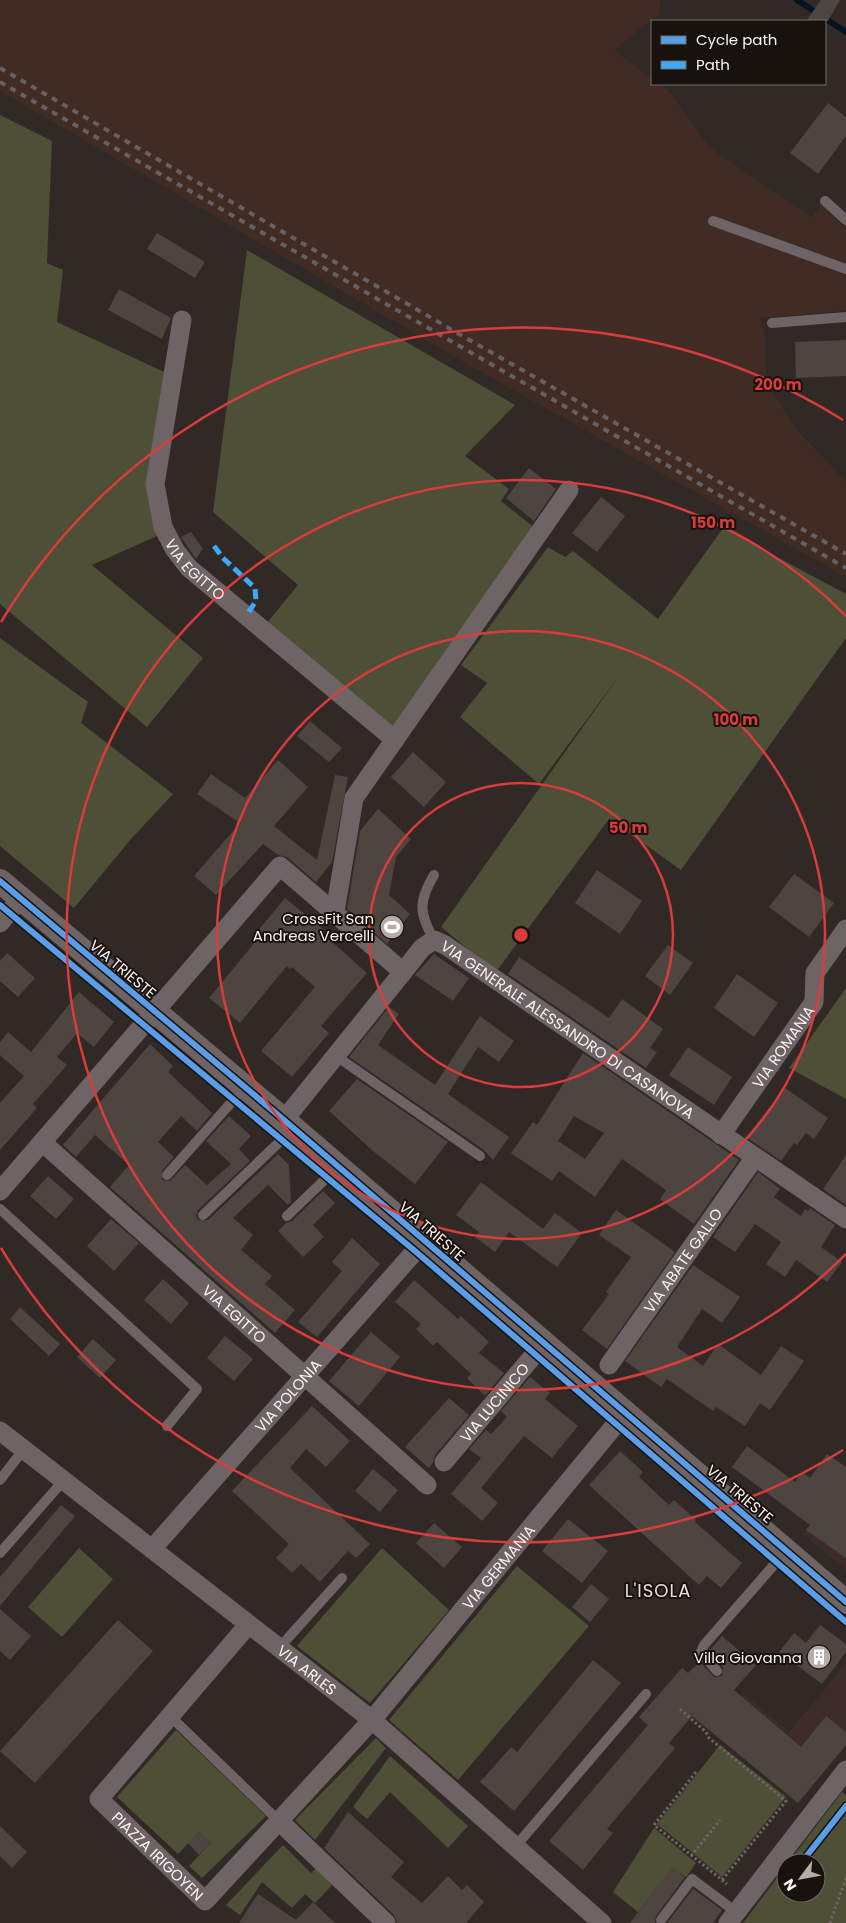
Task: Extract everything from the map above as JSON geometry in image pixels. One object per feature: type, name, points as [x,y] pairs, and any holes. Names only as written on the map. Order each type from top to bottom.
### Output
[{"type":"street","name":"VIA EGITTO","points":[[182,320],[155,484],[163,527],[175,550],[188,568],[394,740]]},
{"type":"street","points":[[335,912],[354,798],[569,490]]},
{"type":"street","points":[[0,1191],[280,866],[402,972]]},
{"type":"street","name":"VIA TRIESTE","points":[[0,881],[289,1124],[846,1602]]},
{"type":"street","points":[[0,922],[20,898]]},
{"type":"street","name":"VIA ROMANIA","points":[[721,1135],[814,1002],[815,973],[846,929]]},
{"type":"street","name":"VIA GENERALE ALESSANDRO DI CASANOVA","points":[[289,1124],[336,1056],[402,972],[422,948],[434,940],[446,945],[846,1219]]},
{"type":"street","name":"VIA EGITTO","points":[[42,1142],[427,1484]]},
{"type":"street","name":"VIA ABATE GALLO","points":[[609,1365],[756,1157]]},
{"type":"street","name":"VIA POLONIA","points":[[152,1550],[424,1241]]},
{"type":"street","name":"VIA LUCINICO","points":[[444,1462],[544,1343]]},
{"type":"street","name":"VIA GERMANIA","points":[[372,1720],[625,1413]]},
{"type":"street","name":"VIA ARLES","points":[[0,1431],[372,1720],[602,1923]]},
{"type":"street","name":"PIAZZA IRIGOYEN","points":[[248,1624],[171,1717],[99,1798],[205,1902],[372,1720]]},
{"type":"street","points":[[732,1917],[846,1770]]},
{"type":"street","points":[[279,1822],[386,1923]]},
{"type":"lane","points":[[826,201],[846,220]]},
{"type":"lane","points":[[713,221],[846,269]]},
{"type":"lane","points":[[772,323],[846,317]]},
{"type":"lane","points":[[434,875],[424,892],[421,908],[423,920],[434,940]]},
{"type":"lane","points":[[336,1056],[480,1156]]},
{"type":"lane","points":[[167,1175],[245,1087]]},
{"type":"lane","points":[[203,1215],[289,1124]]},
{"type":"lane","points":[[287,1216],[338,1167]]},
{"type":"lane","points":[[0,1210],[197,1389],[166,1426]]},
{"type":"lane","points":[[0,1480],[24,1449]]},
{"type":"lane","points":[[0,1553],[64,1480]]},
{"type":"lane","points":[[717,1671],[701,1652],[704,1644],[787,1550]]},
{"type":"lane","points":[[279,1648],[342,1578]]},
{"type":"lane","points":[[514,1847],[646,1694]]},
{"type":"lane","points":[[171,1717],[279,1822]]},
{"type":"lane","points":[[661,1920],[692,1879],[732,1917]]},
{"type":"path","points":[[680,1709],[706,1732],[709,1738],[786,1801],[722,1880]]},
{"type":"path","points":[[654,1826],[696,1772]]},
{"type":"path","points":[[691,1856],[720,1820]]},
{"type":"path","points":[[830,1923],[846,1878]]},
{"type":"shaded area","points":[[0,0],[661,0],[658,15],[614,50],[651,78],[651,85],[660,85],[668,90],[709,147],[812,217],[821,205],[846,229],[846,311],[760,318],[765,335],[766,381],[796,429],[846,481],[846,577],[462,361],[0,91]]},
{"type":"shaded area","points":[[846,1471],[846,1570],[803,1534]]},
{"type":"shaded area","points":[[846,1663],[846,1745],[798,1803],[711,1732],[744,1694],[789,1732]]},
{"type":"green space","points":[[0,115],[52,141],[47,263],[63,270],[57,322],[164,372],[146,482],[157,536],[92,565],[203,658],[147,727],[0,604]]},
{"type":"green space","points":[[247,250],[515,405],[465,456],[509,489],[501,501],[536,529],[393,729],[266,624],[298,585],[213,512]]},
{"type":"green space","points":[[723,528],[846,594],[846,638],[681,870],[609,819],[496,972],[441,927],[619,676],[539,784],[460,717],[487,683],[461,665],[548,547],[565,557],[573,551],[658,619]]},
{"type":"green space","points":[[0,638],[88,702],[81,723],[173,794],[131,839],[74,908],[0,846]]},
{"type":"green space","points":[[846,988],[846,1099],[789,1068]]},
{"type":"green space","points":[[79,1548],[113,1579],[62,1637],[28,1607]]},
{"type":"green space","points":[[382,1548],[449,1610],[370,1703],[297,1646]]},
{"type":"green space","points":[[517,1566],[589,1626],[458,1780],[389,1720]]},
{"type":"green space","points":[[176,1730],[266,1816],[202,1878],[189,1866],[211,1843],[199,1832],[178,1854],[117,1797]]},
{"type":"green space","points":[[376,1738],[386,1748],[315,1840],[295,1820]]},
{"type":"green space","points":[[720,1745],[786,1797],[722,1877],[657,1824]]},
{"type":"green space","points":[[390,1756],[468,1826],[448,1848],[390,1792],[367,1819],[353,1807]]},
{"type":"green space","points":[[842,1792],[846,1795],[846,1923],[743,1923],[776,1879],[776,1903],[826,1903],[826,1853],[796,1853]]},
{"type":"green space","points":[[654,1828],[696,1863],[686,1877],[672,1868],[638,1912],[613,1892]]},
{"type":"green space","points":[[283,1845],[311,1873],[318,1867],[334,1883],[315,1903],[305,1894],[292,1908],[262,1882],[240,1915],[226,1905]]},
{"type":"building","points":[[821,0],[840,0],[828,21],[807,20]]},
{"type":"building","points":[[828,103],[846,117],[846,136],[818,174],[790,153]]},
{"type":"building","points":[[157,233],[205,262],[195,278],[147,249]]},
{"type":"building","points":[[119,289],[171,318],[162,339],[108,310]]},
{"type":"building","points":[[846,340],[846,376],[796,378],[795,342]]},
{"type":"building","points":[[529,468],[556,489],[534,521],[506,498]]},
{"type":"building","points":[[601,497],[625,516],[597,552],[572,533]]},
{"type":"building","points":[[191,532],[203,549],[196,559],[181,537]]},
{"type":"building","points":[[310,721],[342,748],[329,762],[297,736]]},
{"type":"building","points":[[413,752],[446,782],[424,807],[391,777]]},
{"type":"building","points":[[278,760],[308,787],[274,826],[317,860],[335,775],[348,777],[332,862],[316,882],[287,857],[278,855],[263,844],[216,895],[194,876],[240,823],[197,794],[211,774],[245,798]]},
{"type":"building","points":[[378,809],[411,839],[396,857],[389,895],[410,914],[387,944],[347,909],[360,831]]},
{"type":"building","points":[[597,870],[642,901],[620,934],[575,903]]},
{"type":"building","points":[[794,874],[834,903],[809,937],[769,907]]},
{"type":"building","points":[[285,898],[323,929],[321,932],[367,973],[321,1026],[329,1033],[292,1077],[261,1051],[315,987],[292,967],[290,969],[287,966],[240,1023],[209,998],[256,941],[252,938]]},
{"type":"building","points":[[668,945],[693,963],[670,995],[645,976]]},
{"type":"building","points":[[7,953],[35,978],[18,997],[0,981],[0,961]]},
{"type":"building","points":[[434,954],[469,978],[453,1001],[415,975]]},
{"type":"building","points":[[519,957],[609,1018],[622,999],[663,1029],[650,1048],[657,1052],[646,1068],[508,974]]},
{"type":"building","points":[[737,974],[778,1003],[754,1037],[714,1008]]},
{"type":"building","points":[[79,992],[114,1022],[94,1047],[77,1033],[57,1057],[67,1065],[33,1104],[37,1108],[0,1150],[0,1103],[24,1076],[0,1055],[0,1042],[8,1032],[31,1052]]},
{"type":"building","points":[[389,1007],[399,1014],[378,1045],[435,1085],[480,1016],[514,1041],[499,1062],[478,1047],[448,1094],[509,1137],[493,1160],[484,1150],[349,1057]]},
{"type":"building","points":[[150,1044],[173,1066],[168,1072],[212,1113],[197,1131],[181,1116],[158,1142],[174,1157],[162,1171],[162,1180],[170,1181],[185,1165],[207,1185],[231,1164],[206,1141],[229,1116],[251,1136],[239,1149],[250,1161],[198,1210],[196,1216],[198,1220],[208,1220],[278,1154],[289,1165],[291,1202],[288,1205],[268,1185],[233,1218],[253,1235],[241,1250],[272,1276],[265,1284],[295,1310],[275,1333],[110,1187],[129,1165],[95,1135],[76,1157],[63,1145]]},
{"type":"building","points":[[688,1047],[732,1077],[714,1105],[669,1075]]},
{"type":"building","points":[[583,1053],[739,1160],[694,1224],[660,1199],[666,1190],[622,1159],[595,1197],[559,1171],[552,1181],[511,1153],[533,1122],[537,1125]],"holes":[[[574,1116],[604,1133],[585,1159],[558,1141]]]},
{"type":"building","points":[[357,1079],[448,1142],[415,1184],[373,1151],[329,1111]]},
{"type":"building","points":[[785,1088],[828,1118],[814,1139],[806,1133],[797,1145],[794,1143],[781,1161],[746,1137]]},
{"type":"building","points":[[846,1155],[846,1205],[823,1189]]},
{"type":"building","points":[[758,1172],[780,1189],[774,1197],[801,1216],[805,1209],[808,1211],[810,1208],[835,1225],[821,1247],[842,1262],[827,1282],[796,1260],[785,1277],[766,1264],[781,1242],[755,1224],[735,1252],[713,1237]]},
{"type":"building","points":[[48,1176],[74,1199],[56,1219],[30,1196]]},
{"type":"building","points":[[481,1182],[543,1229],[555,1213],[582,1233],[557,1267],[509,1232],[495,1252],[475,1237],[479,1232],[456,1215]]},
{"type":"building","points":[[323,1191],[335,1203],[313,1225],[324,1237],[303,1257],[278,1231],[286,1223],[292,1221]]},
{"type":"building","points":[[616,1210],[675,1252],[607,1349],[582,1330],[609,1294],[606,1292],[631,1257],[599,1235]]},
{"type":"building","points":[[111,1219],[139,1243],[114,1271],[87,1246]]},
{"type":"building","points":[[352,1238],[380,1264],[317,1337],[298,1322],[342,1271],[332,1262]]},
{"type":"building","points":[[693,1265],[740,1297],[722,1323],[702,1309],[677,1347],[703,1366],[718,1344],[761,1375],[781,1346],[804,1361],[770,1410],[760,1403],[745,1426],[716,1407],[713,1411],[667,1379],[661,1387],[625,1361]]},
{"type":"building","points":[[163,1279],[189,1303],[171,1324],[144,1300]]},
{"type":"building","points":[[414,1280],[458,1319],[461,1316],[489,1342],[479,1353],[504,1373],[485,1396],[467,1378],[471,1374],[437,1342],[433,1346],[416,1329],[421,1324],[395,1302]]},
{"type":"building","points":[[20,1307],[60,1344],[49,1356],[10,1319]]},
{"type":"building","points":[[371,1332],[400,1357],[359,1406],[329,1381]]},
{"type":"building","points":[[225,1336],[253,1359],[234,1381],[207,1358]]},
{"type":"building","points":[[93,1339],[116,1360],[100,1378],[77,1357]]},
{"type":"building","points":[[530,1377],[550,1393],[545,1399],[578,1426],[552,1458],[524,1436],[481,1488],[498,1503],[482,1521],[451,1494],[481,1458],[469,1449],[486,1430],[491,1434],[507,1417],[501,1411]]},
{"type":"building","points":[[449,1398],[469,1415],[435,1455],[433,1463],[429,1468],[405,1447]]},
{"type":"building","points":[[312,1406],[350,1441],[326,1467],[306,1449],[290,1468],[370,1544],[356,1558],[348,1551],[320,1582],[301,1564],[292,1573],[276,1558],[289,1544],[232,1491]]},
{"type":"building","points":[[747,1446],[795,1482],[802,1472],[810,1478],[827,1454],[846,1467],[846,1558],[806,1530],[810,1525],[732,1467]]},
{"type":"building","points":[[620,1451],[643,1472],[639,1477],[669,1505],[674,1500],[696,1520],[695,1522],[742,1563],[721,1588],[707,1576],[699,1585],[589,1485]]},
{"type":"building","points":[[373,1469],[398,1490],[380,1512],[355,1491]]},
{"type":"building","points":[[61,1505],[75,1516],[0,1606],[0,1577]]},
{"type":"building","points":[[568,1519],[608,1551],[582,1583],[542,1551]]},
{"type":"building","points":[[434,1523],[462,1547],[444,1568],[416,1543]]},
{"type":"building","points":[[591,1584],[609,1599],[590,1622],[572,1607]]},
{"type":"building","points":[[0,1609],[31,1636],[10,1660],[0,1651]]},
{"type":"building","points":[[118,1620],[153,1651],[35,1783],[0,1751]]},
{"type":"building","name":"Villa Giovanna","points":[[820,1625],[846,1644],[846,1652],[822,1684],[779,1652],[794,1633],[806,1643]]},
{"type":"building","points":[[722,1636],[756,1665],[734,1690],[801,1747],[826,1716],[846,1732],[846,1745],[798,1803],[692,1716],[669,1743],[675,1748],[607,1829],[613,1833],[583,1870],[549,1841],[648,1725],[639,1717],[682,1668],[688,1673],[700,1662],[714,1677],[722,1676],[723,1667],[709,1651]]},
{"type":"building","points":[[593,1660],[621,1683],[514,1811],[480,1782],[511,1747],[517,1752]]},
{"type":"building","points":[[348,1812],[404,1862],[391,1877],[422,1903],[448,1876],[462,1890],[467,1885],[484,1902],[466,1923],[397,1923],[394,1915],[324,1848]]},
{"type":"building","points":[[0,1826],[27,1852],[12,1868],[0,1856]]},
{"type":"building","points":[[199,1832],[211,1843],[199,1855],[188,1843]]},
{"type":"building","points":[[672,1867],[685,1877],[656,1916],[655,1923],[630,1923]]},
{"type":"building","points":[[693,1889],[722,1910],[713,1923],[667,1923]]},
{"type":"building","points":[[258,1894],[296,1920],[313,1902],[335,1923],[239,1923]]},
{"type":"waterway","points":[[797,0],[846,32]]},
{"type":"railway","points":[[0,68],[473,342],[846,554]]},
{"type":"railway","points":[[0,82],[846,568]]},
{"type":"marked path","points":[[214,546],[223,558],[255,588],[256,601],[246,616]]},
{"type":"cycle path","points":[[0,881],[284,1120],[846,1602]]},
{"type":"cycle path","points":[[0,905],[415,1251],[846,1622]]},
{"type":"cycle path","points":[[809,1853],[846,1806]]},
{"type":"place","name":"CrossFit San Andreas Vercelli","points":[[392,927]]},
{"type":"place","name":"Villa Giovanna","points":[[819,1657]]},
{"type":"district","name":"L'ISOLA","points":[[658,1590]]}]
